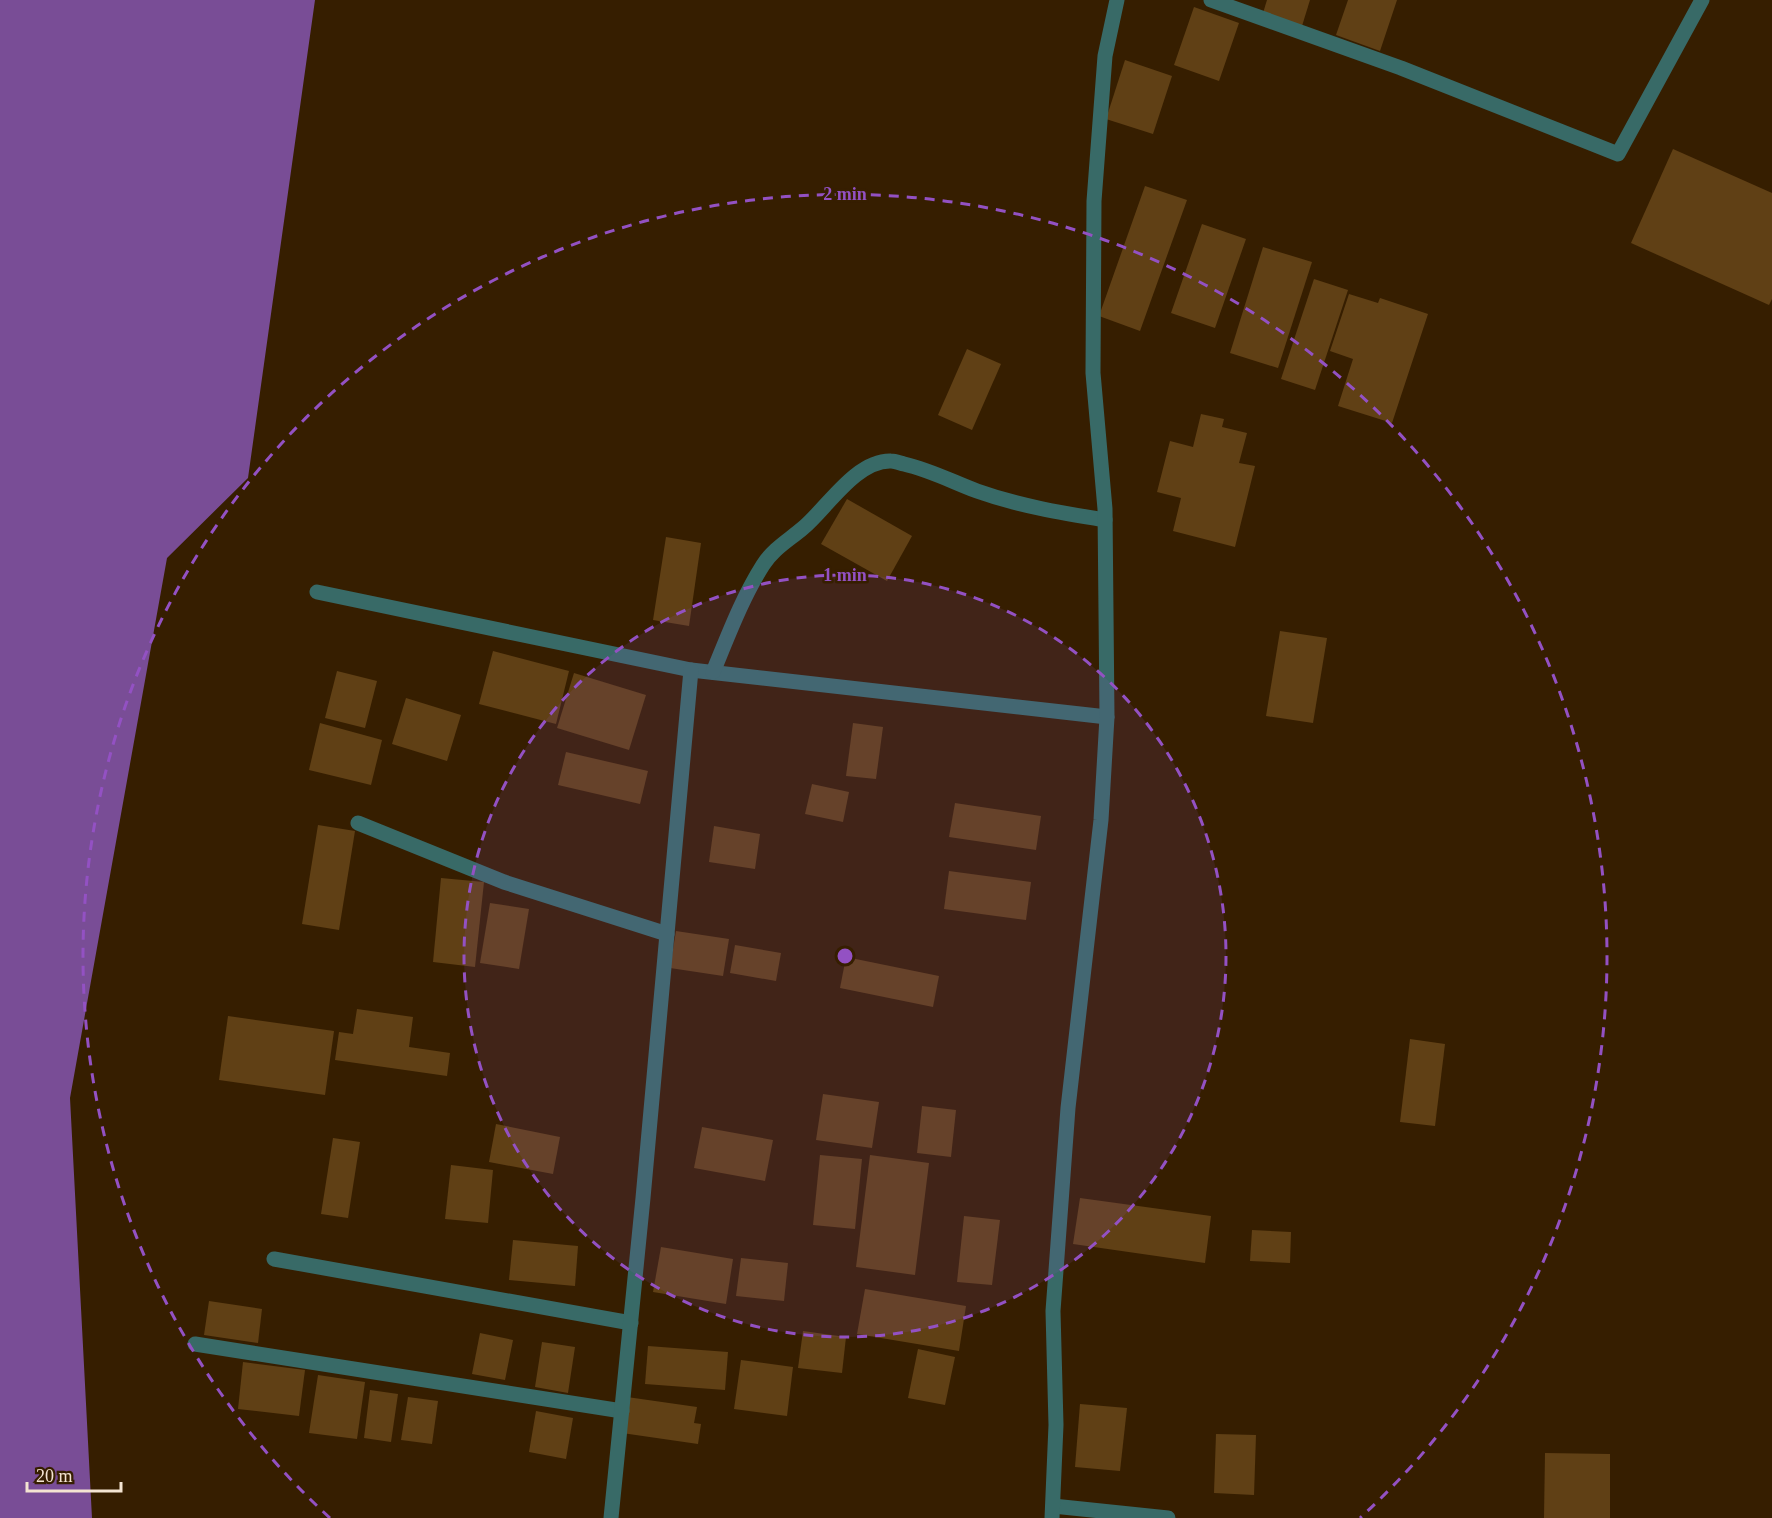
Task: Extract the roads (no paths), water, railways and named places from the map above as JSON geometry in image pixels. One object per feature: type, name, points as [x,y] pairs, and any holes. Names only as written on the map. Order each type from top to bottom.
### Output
[{"type":"street","points":[[1117,0],[1105,56],[1094,201],[1094,373],[1105,520],[1107,717],[1101,820],[1068,1108],[1053,1311],[1056,1425],[1052,1512],[1168,1518]]},
{"type":"street","points":[[1211,0],[1401,68],[1618,154],[1702,0]]},
{"type":"street","points":[[713,672],[740,610],[764,563],[783,543],[804,527],[835,494],[864,469],[876,464],[891,461],[910,465],[977,491],[1029,507],[1105,520]]},
{"type":"street","points":[[317,592],[691,670],[1107,717]]},
{"type":"street","points":[[611,1518],[691,670]]},
{"type":"street","points":[[358,823],[504,882],[667,934]]},
{"type":"street","points":[[274,1259],[631,1323]]},
{"type":"street","points":[[195,1344],[622,1411]]}]
